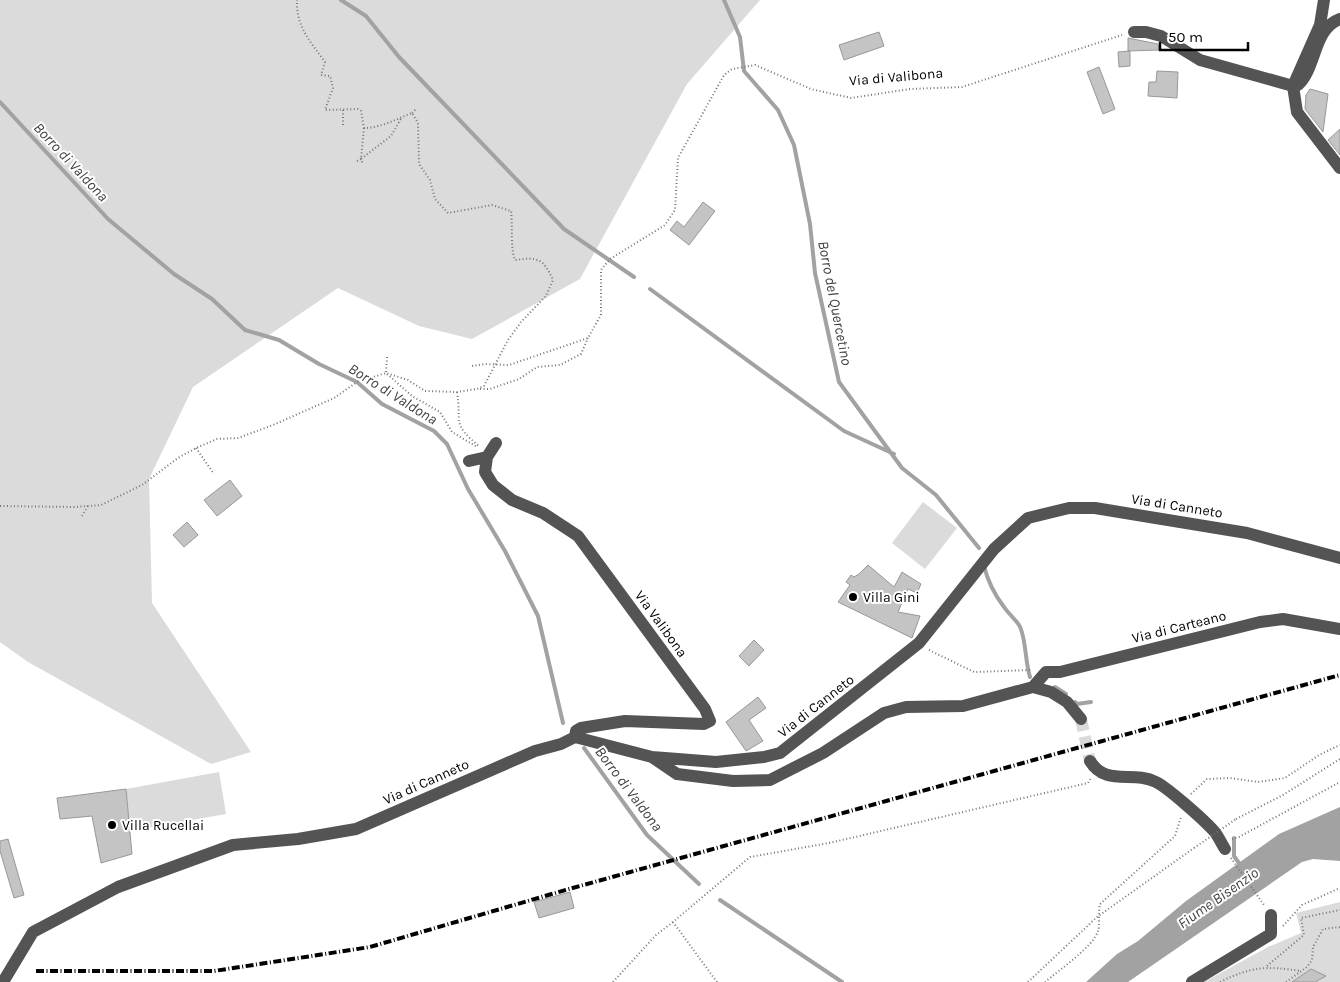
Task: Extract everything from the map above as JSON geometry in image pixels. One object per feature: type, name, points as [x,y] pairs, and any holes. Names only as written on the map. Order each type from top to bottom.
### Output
[{"type":"street","points":[[1324,0],[1320,25],[1293,86],[1297,112],[1340,168]]},
{"type":"street","points":[[1134,32],[1146,32],[1161,36],[1200,60],[1293,86],[1299,85],[1310,69],[1322,33],[1334,21],[1340,19]]},
{"type":"street","points":[[469,461],[488,456],[496,443]]},
{"type":"street","name":"Via Valibona","points":[[488,456],[485,472],[493,485],[512,500],[543,513],[578,536],[705,709],[710,721],[704,724],[625,722],[581,728],[576,731],[575,737]]},
{"type":"street","name":"Via di Canneto","points":[[3,982],[32,932],[118,887],[233,845],[298,840],[356,829],[535,751],[561,744],[575,737],[652,757],[716,762],[764,758],[780,753],[919,644],[994,549],[1028,518],[1069,508],[1095,508],[1247,533],[1340,558]]},
{"type":"street","name":"Via di Carteano","points":[[1046,672],[1060,672],[1260,622],[1283,619],[1340,629]]},
{"type":"street","points":[[1033,687],[1046,672]]},
{"type":"street","points":[[652,757],[677,774],[733,782],[770,780],[823,753],[884,713],[906,707],[963,706],[1033,687],[1051,692],[1067,702],[1081,719]]},
{"type":"street","points":[[1090,761],[1095,770],[1112,778],[1139,777],[1156,782],[1187,801],[1208,826],[1228,844]]},
{"type":"street","points":[[1192,982],[1271,934],[1271,915]]},
{"type":"path","points":[[297,0],[296,16],[310,44],[325,62],[321,75],[330,76],[333,88],[325,110],[362,111],[364,128],[361,159],[363,164]]},
{"type":"path","name":"Via di Valibona","points":[[588,338],[601,315],[601,270],[610,259],[665,224],[675,210],[678,158],[724,75],[732,68],[754,64],[811,89],[851,98],[910,89],[962,87],[1134,32]]},
{"type":"path","points":[[364,128],[378,128],[412,113],[418,108]]},
{"type":"path","points":[[343,110],[343,125]]},
{"type":"path","points":[[412,113],[418,123],[419,164],[430,180],[435,199],[448,213],[492,205],[511,211],[514,232],[512,252],[515,260],[534,258],[546,265],[553,280],[546,296],[521,322],[494,365],[484,386],[478,389]]},
{"type":"path","points":[[357,161],[391,136],[402,117]]},
{"type":"path","points":[[472,366],[509,365],[588,338]]},
{"type":"path","points":[[0,506],[102,505],[121,497],[196,448],[217,439],[238,438],[273,425],[334,398],[358,382],[386,373],[408,380],[425,391],[457,392],[490,389],[519,379],[537,367],[560,366],[581,354],[588,338]]},
{"type":"path","points":[[386,373],[387,358]]},
{"type":"path","points":[[386,373],[412,396],[440,412],[452,432],[488,456]]},
{"type":"path","points":[[457,392],[459,404],[457,417],[462,432],[488,456]]},
{"type":"path","points":[[196,448],[214,474]]},
{"type":"path","points":[[82,516],[88,506]]},
{"type":"path","points":[[919,644],[974,672],[1035,670],[1046,672]]},
{"type":"path","points":[[1045,982],[1092,942],[1099,929],[1097,917],[1100,904],[1175,836],[1187,801],[1208,779],[1230,778],[1258,782],[1285,778],[1320,755],[1340,745]]},
{"type":"path","points":[[1028,982],[1097,917],[1236,819],[1283,795],[1340,759]]},
{"type":"path","points":[[1271,915],[1228,844],[1340,782]]},
{"type":"path","points":[[613,982],[656,935],[750,857],[829,843],[1088,783]]},
{"type":"path","points":[[1208,826],[1214,825],[1223,834]]},
{"type":"path","points":[[1271,934],[1280,932],[1292,914],[1302,905],[1340,888]]},
{"type":"path","points":[[1267,966],[1304,935],[1301,918],[1340,910]]},
{"type":"path","points":[[673,922],[717,982]]},
{"type":"path","points":[[1286,982],[1312,960],[1313,947],[1324,929],[1340,927]]},
{"type":"path","points":[[1220,982],[1243,971],[1267,966],[1301,971]]},
{"type":"shaded area","points":[[0,0],[760,0],[687,84],[580,279],[472,339],[419,326],[338,288],[193,387],[149,479],[152,603],[251,752],[211,764],[28,662],[0,642]]},
{"type":"shaded area","points":[[923,502],[957,528],[925,569],[892,543]]},
{"type":"shaded area","points":[[219,772],[226,814],[130,831],[126,789]]},
{"type":"shaded area","points":[[1340,902],[1340,982],[1204,982],[1268,947],[1301,933],[1296,913]]},
{"type":"water","name":"Fiume Bisenzio","points":[[1340,807],[1340,861],[1313,859],[1302,862],[1128,982],[1086,982],[1117,954],[1138,941],[1186,901],[1279,834]]},
{"type":"building","points":[[879,32],[884,46],[844,60],[839,45]]},
{"type":"building","points":[[1128,38],[1158,44],[1159,50],[1128,51]]},
{"type":"building","points":[[1130,51],[1130,66],[1119,67],[1118,52]]},
{"type":"building","points":[[1099,67],[1115,109],[1103,114],[1087,72]]},
{"type":"building","points":[[1157,71],[1178,72],[1177,98],[1148,96],[1149,82],[1156,82]]},
{"type":"building","points":[[1310,89],[1328,94],[1323,132],[1305,109],[1306,95]]},
{"type":"building","points":[[1340,129],[1340,155],[1328,140]]},
{"type":"building","points":[[703,202],[715,211],[689,245],[670,230],[677,221],[684,227]]},
{"type":"building","points":[[230,480],[242,496],[217,516],[204,500]]},
{"type":"building","points":[[187,522],[198,535],[184,547],[173,535]]},
{"type":"building","name":"Villa Gini","points":[[868,565],[894,587],[902,572],[921,584],[917,593],[908,589],[898,612],[920,616],[912,638],[838,602],[850,585],[846,582],[851,575],[854,577]]},
{"type":"building","points":[[754,640],[764,650],[749,666],[739,656]]},
{"type":"building","points":[[758,697],[766,708],[749,720],[763,741],[746,751],[726,722]]},
{"type":"building","name":"Villa Rucellai","points":[[126,789],[132,854],[101,863],[92,816],[60,819],[57,798]]},
{"type":"building","points":[[8,839],[24,895],[14,898],[0,851],[0,841]]},
{"type":"building","points":[[570,892],[574,908],[539,918],[534,902]]},
{"type":"building","points":[[1311,969],[1326,976],[1315,982],[1292,982]]},
{"type":"waterway","points":[[341,0],[366,16],[399,57],[564,229],[634,277]]},
{"type":"waterway","name":"Borro del Quercetino","points":[[724,0],[740,37],[744,71],[778,110],[794,145],[810,224],[815,273],[839,382],[902,468],[936,495],[979,548]]},
{"type":"waterway","name":"Borro di Valdona","points":[[0,102],[108,219],[174,274],[212,299],[245,330],[279,340],[319,364],[357,382],[382,404],[434,431],[447,444],[468,489],[505,551],[538,616],[563,723]]},
{"type":"waterway","points":[[650,289],[844,431],[894,454]]},
{"type":"waterway","name":"Borro del Quercetino","points":[[984,566],[994,593],[1019,625],[1030,677]]},
{"type":"waterway","name":"Borro del Quercetino","points":[[1055,687],[1066,694]]},
{"type":"waterway","name":"Borro del Quercetino","points":[[1075,702],[1077,704],[1091,702]]},
{"type":"waterway","name":"Borro di Valdona","points":[[584,748],[647,835],[699,884]]},
{"type":"waterway","name":"Borro del Quercetino","points":[[1234,838],[1234,856],[1241,866]]},
{"type":"waterway","name":"Borro di Valdona","points":[[720,900],[842,982]]},
{"type":"tunnel","points":[[1081,719],[1090,761]]},
{"type":"railway","points":[[36,971],[214,971],[370,947],[569,889],[1340,675]]},
{"type":"place","name":"Villa Gini","points":[[853,597]]},
{"type":"place","name":"Villa Rucellai","points":[[112,825]]}]
